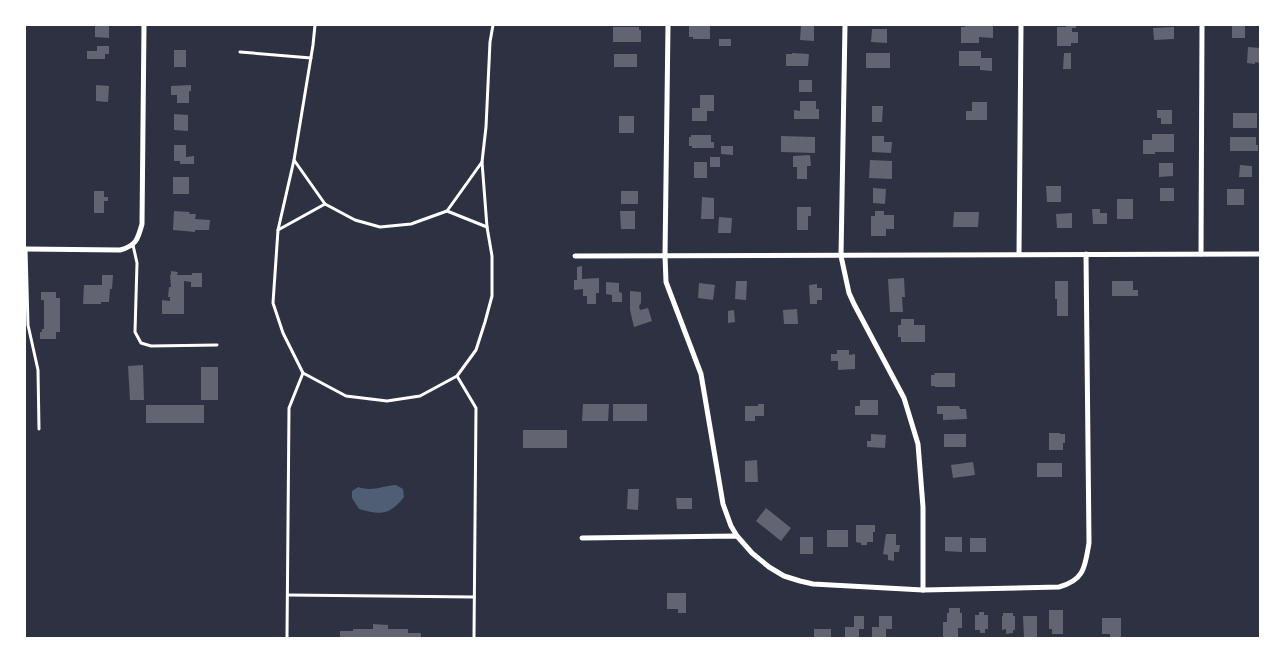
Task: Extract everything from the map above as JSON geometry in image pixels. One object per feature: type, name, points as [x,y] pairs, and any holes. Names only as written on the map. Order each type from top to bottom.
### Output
[{"type":"street","points":[[26,249],[120,250],[128,248],[138,238],[142,224],[144,25]]},
{"type":"street","points":[[668,25],[666,282],[701,374],[723,504],[731,526],[752,553],[784,576],[825,585],[923,590],[1059,587],[1073,582],[1081,575],[1089,543],[1086,254]]},
{"type":"street","points":[[845,25],[841,256],[854,304],[904,398],[918,444],[923,507],[923,590]]},
{"type":"street","points":[[1019,254],[1021,25]]},
{"type":"street","points":[[1201,254],[1202,25]]},
{"type":"street","points":[[575,256],[1260,254]]},
{"type":"street","points":[[582,538],[737,536]]},
{"type":"lane","points":[[315,25],[294,160],[278,230],[273,303],[283,333],[304,373],[346,396],[387,401],[420,396],[457,376],[476,350],[485,322],[492,296],[492,256],[487,227],[482,162],[486,127],[490,42],[493,25]]},
{"type":"lane","points":[[240,52],[311,58]]},
{"type":"lane","points":[[294,160],[325,204],[355,220],[380,227],[411,224],[447,210],[482,162]]},
{"type":"lane","points":[[278,230],[325,204]]},
{"type":"lane","points":[[447,210],[487,227]]},
{"type":"lane","points":[[133,244],[137,263],[135,332],[141,343],[151,346],[217,345]]},
{"type":"lane","points":[[26,249],[28,325],[38,370],[39,429]]},
{"type":"lane","points":[[287,638],[289,408],[304,373]]},
{"type":"lane","points":[[457,376],[476,408],[474,638]]},
{"type":"lane","points":[[288,595],[474,597]]},
{"type":"water","points":[[396,485],[403,489],[404,497],[389,511],[379,513],[359,509],[352,498],[352,491],[358,487],[373,489]]},
{"type":"building","points":[[95,25],[109,25],[109,38],[95,37]]},
{"type":"building","points":[[710,25],[710,39],[693,39],[693,37],[689,37],[689,26]]},
{"type":"building","points":[[801,25],[814,25],[814,41],[800,40]]},
{"type":"building","points":[[965,25],[993,25],[993,38],[979,37],[979,43],[961,43],[961,27],[965,27]]},
{"type":"building","points":[[1066,25],[1076,25],[1076,28],[1072,28],[1072,32],[1078,32],[1078,43],[1071,43],[1071,46],[1057,46],[1057,27],[1066,27]]},
{"type":"building","points":[[1232,25],[1245,25],[1245,38],[1232,38]]},
{"type":"building","points":[[613,27],[639,27],[639,30],[641,30],[641,42],[613,42]]},
{"type":"building","points":[[1174,27],[1174,39],[1154,40],[1153,28]]},
{"type":"building","points":[[872,29],[887,29],[887,43],[871,42]]},
{"type":"building","points":[[719,39],[731,39],[731,46],[719,46]]},
{"type":"building","points":[[97,46],[109,46],[109,54],[105,54],[105,59],[87,59],[87,51],[97,51]]},
{"type":"building","points":[[1248,47],[1260,48],[1260,63],[1247,63]]},
{"type":"building","points":[[174,50],[186,50],[186,67],[174,67]]},
{"type":"building","points":[[959,51],[981,51],[981,58],[992,58],[992,71],[980,70],[980,66],[959,66]]},
{"type":"building","points":[[866,53],[890,53],[890,68],[866,68]]},
{"type":"building","points":[[1064,53],[1071,53],[1071,69],[1063,69]]},
{"type":"building","points":[[614,54],[637,54],[637,67],[614,67]]},
{"type":"building","points":[[786,54],[809,54],[808,66],[786,66]]},
{"type":"building","points":[[799,80],[812,80],[812,92],[799,92]]},
{"type":"building","points":[[96,85],[109,86],[108,102],[96,101]]},
{"type":"building","points":[[191,85],[189,103],[177,103],[177,95],[171,95],[171,86]]},
{"type":"building","points":[[700,95],[714,95],[714,111],[707,111],[707,121],[692,121],[692,108],[700,108]]},
{"type":"building","points":[[800,101],[816,101],[816,109],[819,109],[819,119],[794,119],[794,110],[800,111]]},
{"type":"building","points":[[972,102],[987,102],[987,120],[966,120],[966,111],[972,111]]},
{"type":"building","points":[[872,106],[883,106],[882,122],[872,122]]},
{"type":"building","points":[[1157,110],[1172,110],[1172,124],[1161,124],[1161,118],[1157,118]]},
{"type":"building","points":[[1233,113],[1257,113],[1257,128],[1233,128]]},
{"type":"building","points":[[174,114],[188,115],[188,131],[174,130]]},
{"type":"building","points":[[619,116],[634,116],[634,133],[619,133]]},
{"type":"building","points":[[1152,134],[1174,134],[1174,152],[1143,154],[1143,140],[1152,140]]},
{"type":"building","points":[[691,135],[711,135],[711,142],[714,142],[714,148],[692,148],[692,146],[689,146],[689,137]]},
{"type":"building","points":[[781,136],[815,137],[815,153],[781,152]]},
{"type":"building","points":[[872,136],[884,136],[884,142],[892,142],[891,153],[872,152]]},
{"type":"building","points":[[1230,137],[1256,137],[1258,151],[1230,151]]},
{"type":"building","points":[[174,145],[186,145],[186,157],[194,156],[194,164],[180,164],[180,161],[174,161]]},
{"type":"building","points":[[721,146],[733,146],[733,155],[721,154]]},
{"type":"building","points":[[810,155],[811,166],[807,166],[807,179],[797,179],[797,167],[793,167],[793,156]]},
{"type":"building","points":[[710,157],[720,157],[720,167],[710,167]]},
{"type":"building","points":[[870,160],[892,161],[892,179],[869,178]]},
{"type":"building","points":[[694,162],[707,162],[707,178],[694,178]]},
{"type":"building","points":[[1159,163],[1173,163],[1173,176],[1159,177]]},
{"type":"building","points":[[1240,165],[1252,166],[1252,177],[1239,177]]},
{"type":"building","points":[[173,177],[189,177],[189,194],[173,194]]},
{"type":"building","points":[[1046,186],[1061,186],[1061,202],[1047,202]]},
{"type":"building","points":[[873,188],[886,189],[885,204],[873,203]]},
{"type":"building","points":[[1160,188],[1174,188],[1174,201],[1160,201]]},
{"type":"building","points":[[1227,189],[1244,189],[1244,205],[1227,205]]},
{"type":"building","points":[[94,191],[104,191],[104,197],[108,197],[108,201],[104,201],[104,213],[94,213]]},
{"type":"building","points":[[621,191],[638,191],[638,204],[621,204]]},
{"type":"building","points":[[702,197],[714,198],[714,219],[701,219]]},
{"type":"building","points":[[1117,199],[1133,199],[1133,219],[1117,219]]},
{"type":"building","points":[[797,207],[811,207],[811,216],[808,216],[808,230],[797,230]]},
{"type":"building","points":[[1092,209],[1100,209],[1100,213],[1107,213],[1107,224],[1093,224]]},
{"type":"building","points":[[174,211],[190,212],[189,214],[196,214],[195,219],[210,220],[209,230],[195,230],[195,232],[173,230]]},
{"type":"building","points":[[620,211],[635,211],[635,229],[621,229]]},
{"type":"building","points":[[875,211],[884,211],[884,215],[894,215],[894,229],[886,229],[886,236],[871,236],[871,216],[875,216]]},
{"type":"building","points":[[954,212],[979,212],[978,227],[953,227]]},
{"type":"building","points":[[1072,213],[1072,228],[1057,228],[1056,214]]},
{"type":"building","points":[[719,217],[732,218],[731,233],[718,233]]},
{"type":"building","points":[[582,266],[582,279],[599,278],[599,293],[596,293],[596,304],[587,304],[587,296],[583,296],[583,289],[574,290],[574,280],[577,280],[577,267]]},
{"type":"building","points":[[171,271],[178,272],[177,275],[202,273],[202,287],[191,287],[191,282],[184,281],[184,314],[162,314],[162,300],[170,301],[170,297],[168,297],[169,287],[171,287]]},
{"type":"building","points":[[102,275],[113,275],[109,302],[83,304],[84,285],[102,285]]},
{"type":"building","points":[[904,278],[905,297],[902,297],[903,312],[890,312],[888,279]]},
{"type":"building","points":[[736,281],[747,281],[746,300],[735,299]]},
{"type":"building","points":[[1055,281],[1068,281],[1068,316],[1057,316]]},
{"type":"building","points":[[1112,281],[1133,281],[1133,290],[1138,290],[1138,296],[1112,296]]},
{"type":"building","points":[[606,282],[619,283],[622,302],[612,302],[612,295],[606,294]]},
{"type":"building","points":[[699,283],[715,285],[713,300],[698,298]]},
{"type":"building","points":[[817,284],[817,288],[822,288],[822,300],[817,300],[817,304],[810,304],[809,285]]},
{"type":"building","points":[[630,291],[641,292],[640,310],[648,308],[652,321],[634,327],[630,310]]},
{"type":"building","points":[[41,292],[56,292],[56,298],[60,298],[60,332],[56,332],[56,339],[40,339],[40,332],[44,329],[44,300],[41,300]]},
{"type":"building","points":[[797,309],[798,324],[784,324],[783,310]]},
{"type":"building","points":[[734,310],[735,322],[728,323],[728,311]]},
{"type":"building","points":[[901,319],[914,319],[914,325],[925,325],[925,342],[901,342],[901,337],[898,337],[898,325],[901,325]]},
{"type":"building","points":[[837,350],[849,350],[849,355],[855,354],[855,369],[838,370],[838,361],[831,361],[831,354],[837,354]]},
{"type":"building","points":[[143,365],[144,400],[130,400],[128,366]]},
{"type":"building","points":[[201,367],[218,367],[218,400],[201,400]]},
{"type":"building","points":[[934,373],[955,373],[955,387],[931,386],[931,375],[935,375]]},
{"type":"building","points":[[860,400],[878,400],[878,415],[855,415],[855,406],[860,406]]},
{"type":"building","points":[[583,404],[609,404],[608,421],[582,421]]},
{"type":"building","points":[[613,404],[647,404],[647,421],[613,421]]},
{"type":"building","points":[[758,404],[764,404],[764,416],[755,416],[755,421],[745,421],[745,406],[758,406]]},
{"type":"building","points":[[146,405],[204,405],[204,423],[146,423]]},
{"type":"building","points":[[937,406],[959,406],[960,409],[966,409],[967,419],[943,420],[943,414],[937,414]]},
{"type":"building","points":[[523,430],[567,430],[567,448],[523,448]]},
{"type":"building","points":[[1049,433],[1065,434],[1063,450],[1049,450]]},
{"type":"building","points":[[871,434],[886,435],[885,448],[867,447],[867,441],[871,441]]},
{"type":"building","points":[[944,434],[966,434],[966,447],[944,447]]},
{"type":"building","points":[[757,460],[758,482],[745,482],[745,461]]},
{"type":"building","points":[[973,462],[975,475],[953,478],[951,465]]},
{"type":"building","points":[[1037,463],[1062,463],[1062,477],[1037,477]]},
{"type":"building","points":[[628,489],[639,489],[638,510],[627,509]]},
{"type":"building","points":[[676,498],[692,498],[692,509],[677,509]]},
{"type":"building","points":[[766,508],[791,528],[781,541],[756,521]]},
{"type":"building","points":[[856,525],[875,525],[873,542],[861,545],[861,543],[856,542]]},
{"type":"building","points":[[827,530],[848,530],[848,547],[827,547]]},
{"type":"building","points":[[886,534],[896,534],[896,545],[900,545],[899,552],[894,552],[894,561],[888,560],[888,555],[883,554]]},
{"type":"building","points":[[800,537],[813,537],[813,554],[800,554]]},
{"type":"building","points":[[945,537],[962,537],[962,552],[945,551]]},
{"type":"building","points":[[970,538],[986,538],[986,552],[970,552]]},
{"type":"building","points":[[667,593],[686,593],[686,613],[678,613],[678,609],[667,609]]},
{"type":"building","points":[[949,608],[960,608],[960,613],[962,613],[962,628],[958,628],[958,638],[943,638],[943,622],[947,622]]},
{"type":"building","points":[[1049,610],[1063,610],[1063,634],[1052,634],[1052,629],[1049,629]]},
{"type":"building","points":[[979,612],[984,612],[984,615],[988,615],[988,629],[985,629],[985,633],[975,630],[975,615],[979,615]]},
{"type":"building","points":[[1003,613],[1013,613],[1013,616],[1015,616],[1015,630],[1013,630],[1013,633],[1006,634],[1006,629],[1002,630]]},
{"type":"building","points":[[854,616],[864,616],[864,629],[859,629],[859,638],[845,638],[845,627],[854,627]]},
{"type":"building","points":[[879,616],[892,616],[892,629],[886,629],[886,638],[872,638],[872,627],[879,627]]},
{"type":"building","points":[[1023,616],[1037,616],[1037,638],[1024,638]]},
{"type":"building","points":[[1102,618],[1121,618],[1121,638],[1110,638],[1110,634],[1102,634]]},
{"type":"building","points":[[373,624],[388,625],[388,629],[408,629],[408,633],[421,633],[421,638],[340,638],[340,631],[373,629]]},
{"type":"building","points":[[814,629],[831,629],[831,638],[814,638]]}]
